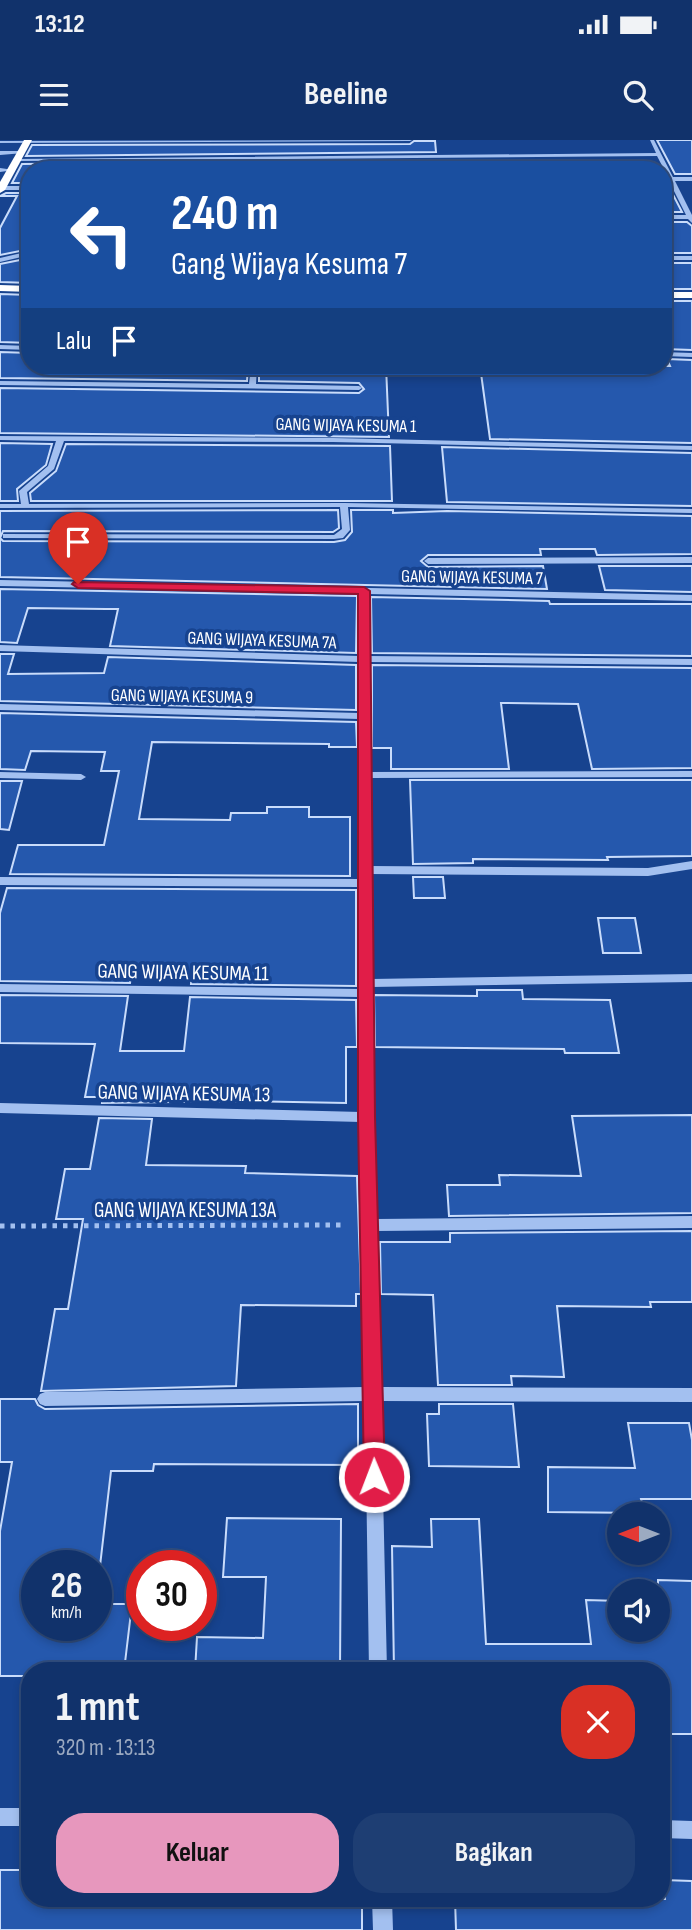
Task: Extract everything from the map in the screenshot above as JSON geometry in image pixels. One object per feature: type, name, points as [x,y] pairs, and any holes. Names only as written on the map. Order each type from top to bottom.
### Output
[{"type":"highway","points":[[0,189],[27,141]]},
{"type":"highway","points":[[0,288],[21,289]]},
{"type":"highway","points":[[672,295],[692,295]]},
{"type":"street","points":[[0,142],[410,140]]},
{"type":"street","points":[[652,140],[661,161]]},
{"type":"street","points":[[0,153],[19,156],[216,159],[659,155]]},
{"type":"street","points":[[0,170],[11,170]]},
{"type":"street","points":[[672,179],[692,179]]},
{"type":"street","points":[[672,187],[691,218]]},
{"type":"street","points":[[0,189],[21,188]]},
{"type":"street","points":[[672,217],[691,218]]},
{"type":"street","points":[[0,260],[21,255]]},
{"type":"street","points":[[672,258],[692,258]]},
{"type":"street","points":[[0,348],[21,348]]},
{"type":"street","points":[[672,354],[692,355]]},
{"type":"street","points":[[252,386],[253,375]]},
{"type":"street","points":[[0,383],[359,388]]},
{"type":"street","name":"GANG WIJAYA KESUMA 1","points":[[0,438],[333,440],[692,449]]},
{"type":"street","points":[[25,506],[23,491],[51,467],[61,438]]},
{"type":"street","points":[[6,536],[334,537],[346,530],[344,505]]},
{"type":"street","points":[[0,506],[344,505],[692,510]]},
{"type":"street","points":[[428,561],[692,560]]},
{"type":"street","name":"GANG WIJAYA KESUMA 7","points":[[0,583],[692,598]]},
{"type":"street","points":[[364,591],[366,1117],[378,1662]]},
{"type":"street","name":"GANG WIJAYA KESUMA 7A","points":[[0,648],[363,659],[692,662]]},
{"type":"street","name":"GANG WIJAYA KESUMA 9","points":[[0,707],[363,716]]},
{"type":"street","points":[[363,775],[692,774]]},
{"type":"street","points":[[0,775],[81,777]]},
{"type":"street","points":[[0,881],[648,872],[692,865]]},
{"type":"street","name":"GANG WIJAYA KESUMA 11","points":[[0,988],[365,988],[692,978]]},
{"type":"street","name":"GANG WIJAYA KESUMA 13","points":[[0,1108],[366,1117]]},
{"type":"street","points":[[370,1225],[692,1223]]},
{"type":"street","points":[[45,1399],[373,1394],[692,1395]]},
{"type":"street","points":[[0,1817],[21,1817]]},
{"type":"street","points":[[670,1829],[692,1830]]},
{"type":"street","points":[[382,1907],[383,1930]]},
{"type":"path","name":"GANG WIJAYA KESUMA 13A","points":[[0,1226],[370,1225]]},
{"type":"building","points":[[657,140],[692,140],[692,174],[675,174],[672,161],[668,161]]},
{"type":"building","points":[[414,141],[435,141],[436,152],[26,156],[32,145],[410,144]]},
{"type":"building","points":[[437,160],[437,161],[333,161]]},
{"type":"building","points":[[21,166],[21,183],[12,183]]},
{"type":"building","points":[[6,193],[21,193],[21,251],[0,255],[0,228],[17,196],[0,196]]},
{"type":"building","points":[[672,193],[682,212],[672,212]]},
{"type":"building","points":[[672,222],[687,222],[692,226],[692,253],[672,253]]},
{"type":"building","points":[[21,260],[21,283],[0,282],[0,264]]},
{"type":"building","points":[[672,263],[692,263],[692,289],[672,289]]},
{"type":"building","points":[[0,294],[21,295],[21,343],[0,342]]},
{"type":"building","points":[[672,301],[692,301],[692,350],[672,349]]},
{"type":"building","points":[[0,352],[21,353],[21,375],[247,375],[247,381],[0,378]]},
{"type":"building","points":[[672,359],[692,360],[692,443],[490,439],[481,375],[672,375]]},
{"type":"building","points":[[259,375],[386,375],[389,437],[0,433],[0,388],[359,393],[364,389],[359,383],[259,381]]},
{"type":"building","points":[[0,443],[52,444],[46,465],[17,489],[18,501],[0,501]]},
{"type":"building","points":[[66,444],[390,446],[392,501],[31,501],[30,493],[56,471]]},
{"type":"building","points":[[442,447],[692,453],[692,506],[447,502]]},
{"type":"building","points":[[338,510],[339,528],[333,532],[3,531],[0,538],[0,511]]},
{"type":"building","points":[[351,510],[393,510],[393,513],[447,511],[692,516],[692,554],[597,555],[595,549],[540,549],[541,555],[428,555],[421,561],[428,567],[543,566],[547,589],[0,577],[0,538],[3,541],[334,542],[345,540],[352,532]]},
{"type":"building","points":[[599,566],[692,566],[692,592],[605,590]]},
{"type":"building","points":[[0,589],[357,596],[356,653],[110,646],[118,609],[28,608],[17,643],[0,642]]},
{"type":"building","points":[[371,597],[549,601],[550,604],[692,604],[692,656],[372,653]]},
{"type":"building","points":[[0,654],[14,654],[8,674],[104,673],[108,657],[356,665],[356,710],[0,701]]},
{"type":"building","points":[[372,665],[692,668],[692,768],[592,769],[578,704],[501,703],[509,769],[391,769],[391,748],[372,748]]},
{"type":"building","points":[[0,713],[356,722],[357,747],[329,747],[329,744],[152,742],[139,819],[230,820],[231,813],[267,813],[267,807],[309,807],[309,817],[350,817],[350,876],[10,874],[18,845],[104,845],[119,771],[101,771],[105,752],[31,751],[25,770],[0,769]]},
{"type":"building","points":[[410,780],[692,780],[692,856],[607,857],[608,860],[473,859],[473,863],[413,864]]},
{"type":"building","points":[[0,781],[22,781],[9,830],[0,829]]},
{"type":"building","points":[[413,877],[443,877],[445,898],[414,898]]},
{"type":"building","points":[[7,888],[356,890],[356,986],[191,984],[192,972],[132,971],[130,983],[0,981],[0,913]]},
{"type":"building","points":[[598,918],[635,918],[641,953],[603,953]]},
{"type":"building","points":[[477,990],[522,990],[523,999],[610,1000],[619,1053],[565,1053],[564,1049],[375,1047],[374,995],[477,996]]},
{"type":"building","points":[[0,995],[128,996],[120,1051],[184,1051],[190,997],[356,1000],[357,1047],[346,1047],[346,1103],[102,1103],[103,1097],[85,1097],[95,1044],[0,1043]]},
{"type":"building","points":[[692,1115],[692,1213],[449,1216],[447,1185],[500,1185],[499,1175],[581,1176],[572,1116]]},
{"type":"building","points":[[99,1118],[152,1119],[146,1165],[246,1166],[245,1173],[357,1176],[361,1294],[356,1294],[356,1306],[241,1305],[236,1386],[41,1391],[55,1309],[68,1309],[83,1219],[56,1219],[65,1169],[90,1169]]},
{"type":"building","points":[[692,1231],[692,1302],[650,1302],[651,1307],[557,1306],[564,1377],[511,1376],[512,1385],[438,1385],[433,1295],[381,1294],[380,1242],[450,1242],[450,1233]]},
{"type":"building","points":[[0,1399],[35,1399],[38,1405],[45,1409],[358,1404],[358,1465],[154,1464],[153,1471],[111,1471],[102,1550],[21,1550],[21,1641],[112,1641],[112,1604],[126,1604],[128,1641],[125,1662],[21,1662],[21,1676],[0,1676],[0,1531],[12,1462],[0,1462]]},
{"type":"building","points":[[439,1404],[513,1404],[519,1467],[429,1466],[427,1414],[439,1414]]},
{"type":"building","points":[[628,1423],[689,1423],[692,1440],[692,1499],[607,1502],[607,1513],[548,1512],[548,1467],[635,1468]]},
{"type":"building","points":[[227,1518],[341,1519],[340,1662],[196,1662],[197,1641],[217,1641],[217,1637],[263,1638],[266,1577],[223,1577]]},
{"type":"building","points":[[431,1519],[479,1519],[486,1644],[591,1644],[586,1600],[607,1601],[607,1642],[670,1642],[670,1580],[692,1581],[692,1734],[670,1734],[670,1662],[394,1662],[392,1546],[432,1547]]},
{"type":"building","points":[[0,1870],[21,1870],[21,1907],[362,1907],[362,1930],[0,1930]]},
{"type":"building","points":[[670,1880],[692,1881],[692,1930],[456,1930],[455,1907],[670,1907]]},
{"type":"route","points":[[78,584],[364,591],[366,1117],[374,1477]]}]
